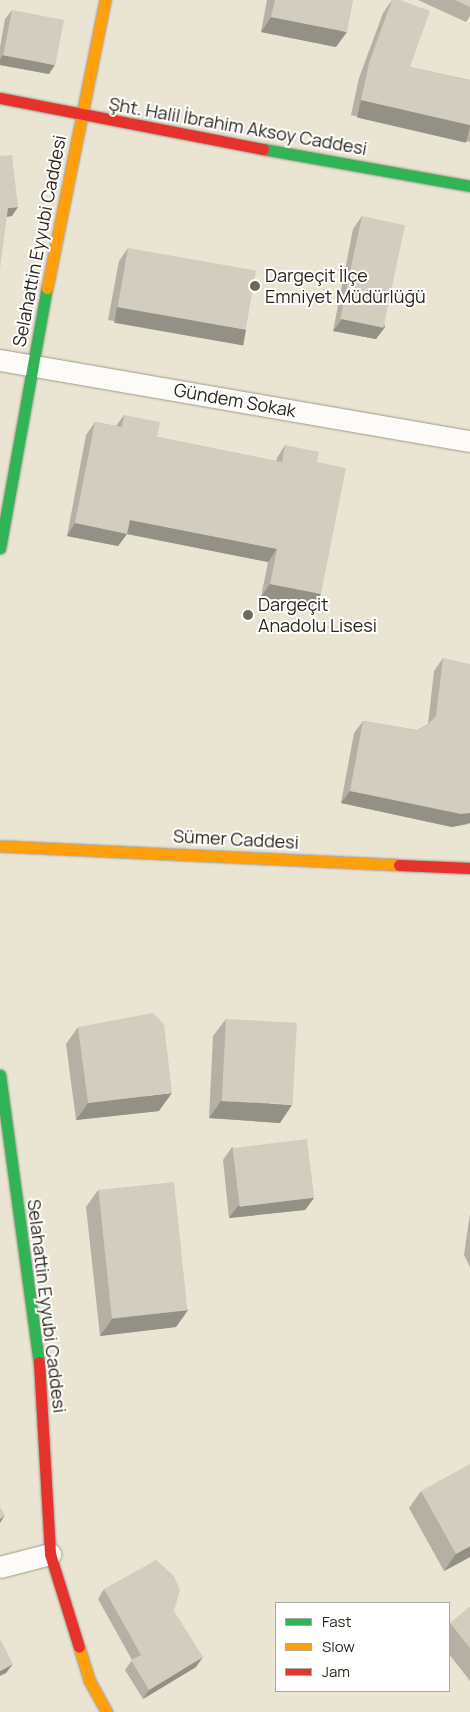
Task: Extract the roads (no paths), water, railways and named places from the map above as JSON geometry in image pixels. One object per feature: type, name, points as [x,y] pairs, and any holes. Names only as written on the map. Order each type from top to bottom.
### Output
[{"type":"street","name":"Selahattin Eyyubi Caddesi","points":[[0,548],[31,366],[105,0]]},
{"type":"street","name":"Şht. Halil İbrahim Aksoy Caddesi","points":[[0,98],[82,116],[470,186]]},
{"type":"street","name":"Gündem Sokak","points":[[0,360],[470,441]]},
{"type":"street","name":"Sümer Caddesi","points":[[0,846],[470,868]]},
{"type":"street","name":"Selahattin Eyyubi Caddesi","points":[[0,1075],[43,1394],[50,1554],[89,1680],[107,1712]]},
{"type":"street","points":[[0,1567],[50,1554]]},
{"type":"place","name":"Dargeçit İlçe Emniyet Müdürlüğü","points":[[255,286]]},
{"type":"place","name":"Dargeçit Anadolu Lisesi","points":[[248,615]]}]
